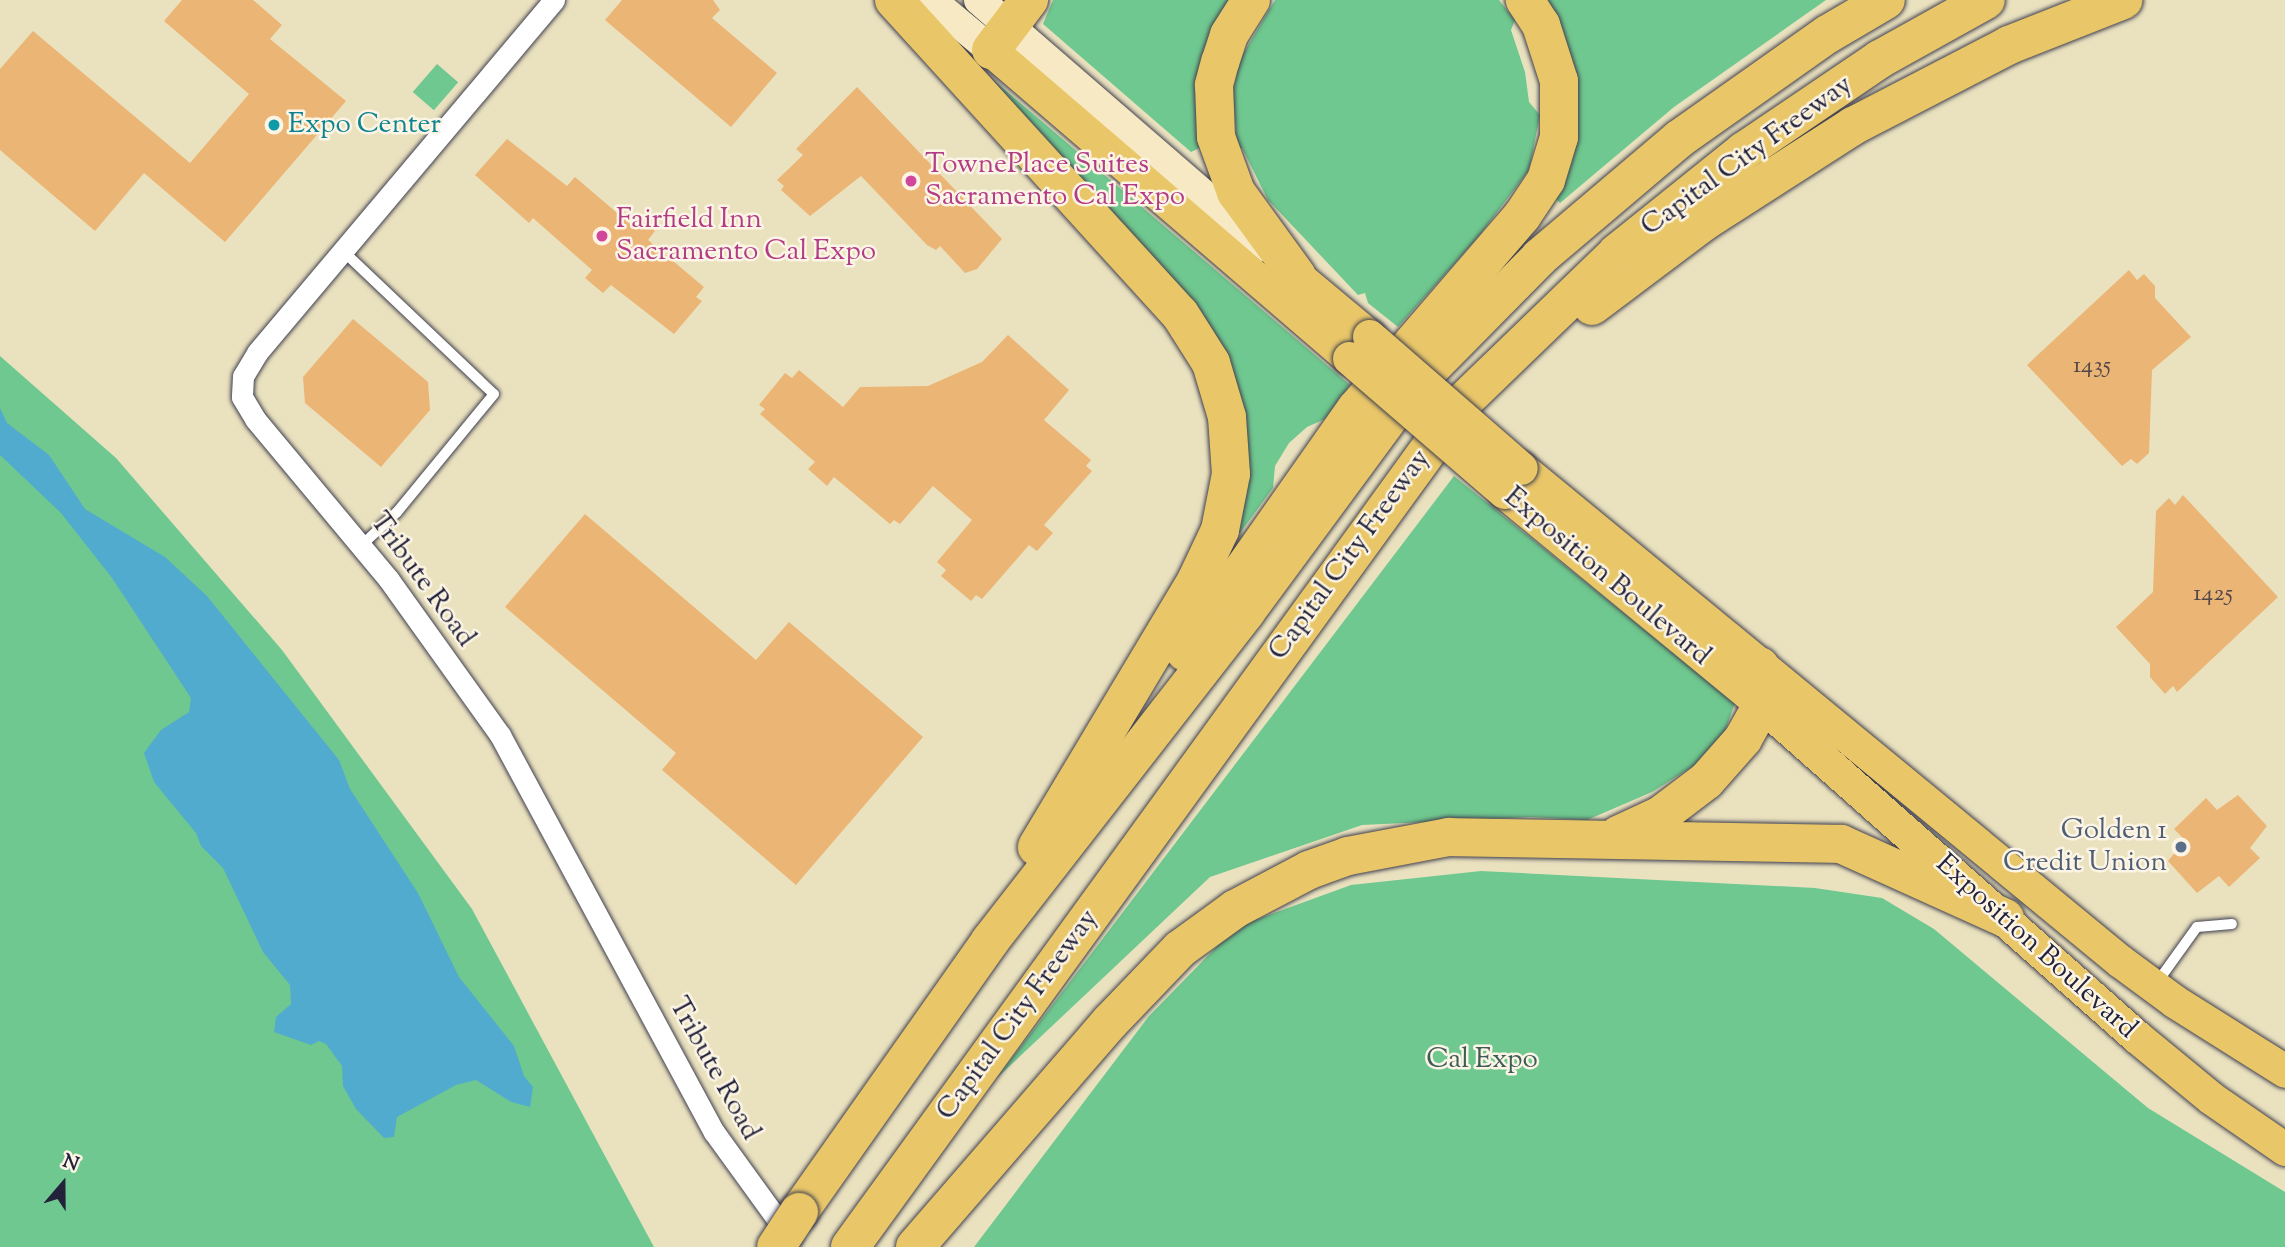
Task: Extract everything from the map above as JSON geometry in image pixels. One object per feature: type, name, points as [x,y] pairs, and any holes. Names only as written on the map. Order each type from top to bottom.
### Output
[{"type":"highway","points":[[894,0],[1180,314],[1210,363],[1227,417],[1231,449],[1231,474],[1220,530],[1196,582],[940,1010]]},
{"type":"highway","points":[[1251,0],[1220,62],[1213,111],[1216,137],[1236,192],[1297,276]]},
{"type":"highway","points":[[990,941],[1089,788],[1319,460],[1411,342],[1535,199],[1554,159],[1562,109],[1553,53],[1525,0]]},
{"type":"highway","name":"Capital City Freeway","points":[[776,1247],[798,1230],[940,1010],[990,941],[1246,612],[1412,387],[1540,257],[1679,139],[1828,34],[1886,0]]},
{"type":"highway","name":"Capital City Freeway","points":[[850,1247],[1464,401],[1616,253],[1744,151],[1880,59],[1986,0]]},
{"type":"highway","points":[[1464,401],[1704,221],[1853,126],[2009,45],[2123,0]]},
{"type":"highway","points":[[1609,839],[1661,815],[1706,781],[1743,739],[1762,705],[1760,666]]},
{"type":"highway","points":[[915,1247],[1135,993],[1180,949],[1235,909],[1309,870],[1403,842],[1449,837],[1841,844],[2005,918]]},
{"type":"main road","name":"Exposition Boulevard","points":[[931,0],[1010,25],[1359,347],[1513,480],[1762,705],[2167,1062],[2285,1149]]},
{"type":"main road","name":"Exposition Boulevard","points":[[979,0],[1297,276],[1359,347]]},
{"type":"main road","name":"Exposition Boulevard","points":[[1513,480],[1760,666],[2154,986],[2285,1070]]},
{"type":"street","name":"Tribute Road","points":[[554,0],[257,353],[242,387],[255,419],[362,545],[500,735],[714,1132],[798,1230]]},
{"type":"lane","points":[[342,250],[494,394],[397,512],[362,545]]},
{"type":"lane","points":[[2154,986],[2197,927],[2232,924]]},
{"type":"green space","points":[[1053,0],[1233,0],[1203,146],[1191,152],[1043,24]]},
{"type":"green space","points":[[1275,0],[1499,0],[1515,20],[1511,30],[1525,72],[1529,102],[1540,115],[1529,170],[1479,236],[1398,327],[1368,303],[1365,293],[1358,295],[1268,200],[1242,148],[1237,148],[1233,91],[1240,59]]},
{"type":"green space","points":[[1543,0],[1826,0],[1674,107],[1560,203],[1554,197]]},
{"type":"green space","points":[[437,64],[458,82],[434,110],[413,92]]},
{"type":"green space","points":[[990,77],[1350,385],[1325,419],[1307,427],[1289,443],[1275,466],[1273,488],[1210,574],[1242,423]]},
{"type":"green space","points":[[0,356],[116,458],[282,650],[472,909],[654,1247],[0,1247]]},
{"type":"green space","points":[[1454,476],[1735,703],[1723,737],[1695,765],[1652,792],[1587,820],[1530,817],[1362,825],[1210,877],[997,1078]]},
{"type":"green space","name":"Cal Expo","points":[[1481,871],[1815,888],[1882,898],[1934,929],[2148,1108],[2285,1192],[2285,1247],[974,1247],[1149,1016],[1236,927],[1351,885]]},
{"type":"water","points":[[0,408],[7,423],[49,455],[85,509],[165,557],[207,596],[339,760],[350,789],[418,893],[459,977],[514,1046],[524,1076],[533,1087],[530,1107],[511,1102],[476,1080],[456,1085],[397,1117],[394,1137],[384,1138],[356,1109],[343,1086],[342,1066],[326,1044],[319,1041],[311,1045],[274,1032],[276,1017],[291,1004],[290,985],[263,952],[223,868],[201,846],[196,833],[154,782],[144,753],[161,730],[189,712],[191,698],[112,578],[61,513],[0,455]]},
{"type":"building","points":[[182,0],[253,0],[282,25],[270,39],[346,101],[225,242],[144,173],[95,231],[0,150],[0,69],[33,31],[190,163],[249,94],[164,21]]},
{"type":"building","points":[[622,0],[713,0],[720,10],[712,18],[777,73],[731,127],[605,20]]},
{"type":"building","name":"TownePlace Suites Sacramento Cal Expo","points":[[857,87],[1002,239],[977,269],[965,273],[940,246],[936,250],[927,245],[861,176],[810,216],[781,190],[784,186],[777,180],[803,155],[796,149]]},
{"type":"building","name":"Fairfield Inn Sacramento Cal Expo","points":[[507,139],[567,186],[575,177],[630,224],[637,217],[655,231],[648,240],[704,287],[696,297],[702,301],[674,334],[611,285],[603,293],[585,278],[592,270],[533,218],[529,223],[475,175]]},
{"type":"building","points":[[2129,270],[2137,280],[2144,274],[2155,286],[2155,298],[2191,337],[2152,370],[2149,453],[2137,464],[2131,459],[2122,466],[2027,365]]},
{"type":"building","points":[[353,319],[428,382],[430,410],[381,467],[305,403],[303,377]]},
{"type":"building","points":[[1008,335],[1069,390],[1044,420],[1091,460],[1086,466],[1092,471],[1044,525],[1053,533],[1037,551],[1029,545],[982,599],[976,595],[971,601],[941,576],[946,570],[937,562],[972,520],[933,486],[900,524],[894,520],[890,524],[834,477],[827,486],[808,469],[815,462],[760,414],[765,409],[759,405],[785,373],[792,378],[799,370],[843,407],[860,387],[928,386],[982,362]]},
{"type":"building","points":[[2183,495],[2278,597],[2177,692],[2173,686],[2165,694],[2150,677],[2150,664],[2116,627],[2153,592],[2156,511],[2169,498],[2175,505]]},
{"type":"building","points":[[585,514],[756,660],[789,622],[923,737],[796,885],[662,770],[676,753],[505,607]]},
{"type":"building","points":[[2238,795],[2267,826],[2250,848],[2260,858],[2229,887],[2219,876],[2197,893],[2168,861],[2185,840],[2174,829],[2206,798],[2217,810]]},
{"type":"place","name":"Expo Center","points":[[274,125]]},
{"type":"place","name":"TownePlace Suites Sacramento Cal Expo","points":[[911,181]]},
{"type":"place","name":"Fairfield Inn Sacramento Cal Expo","points":[[602,236]]},
{"type":"place","name":"Golden 1 Credit Union","points":[[2181,847]]}]
